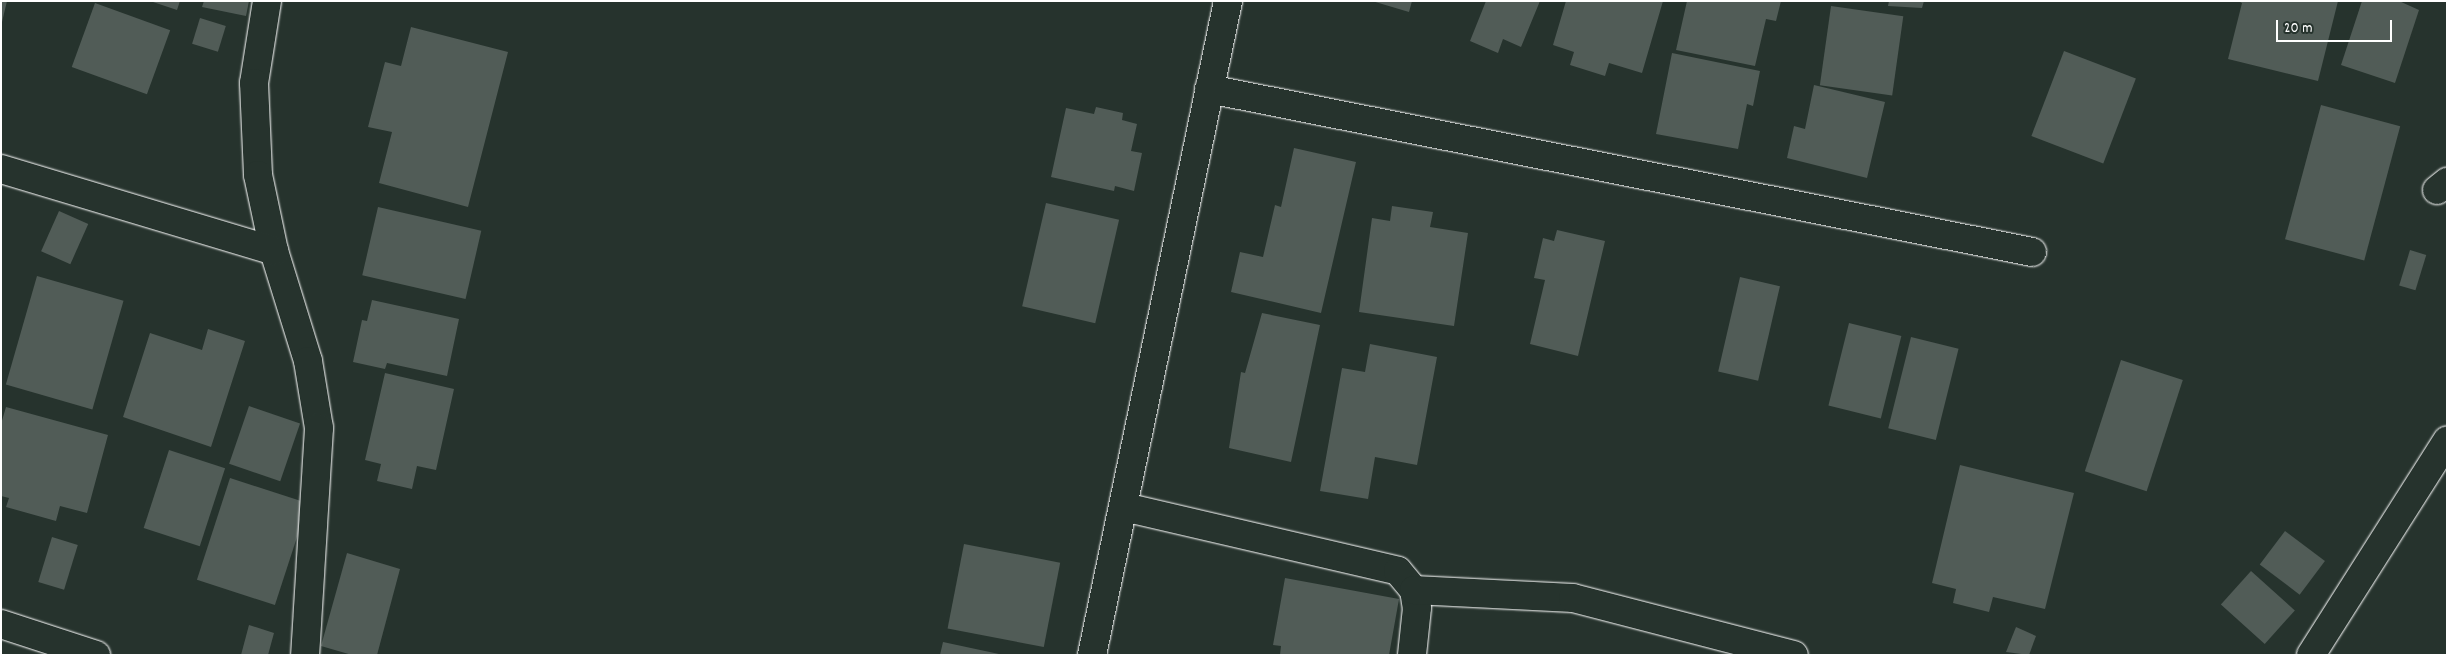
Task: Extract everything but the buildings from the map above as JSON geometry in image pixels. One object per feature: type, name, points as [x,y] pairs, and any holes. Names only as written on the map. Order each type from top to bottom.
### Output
[{"type":"street","points":[[268,1],[254,83],[258,175],[274,250],[308,361],[319,428],[305,655]]},
{"type":"street","points":[[1092,655],[1228,1]]},
{"type":"street","points":[[1209,89],[2032,252]]},
{"type":"street","points":[[1,169],[274,250]]},
{"type":"street","points":[[2311,655],[2447,441]]},
{"type":"street","points":[[1124,507],[1398,571],[1414,590],[1417,608],[1412,655]]},
{"type":"street","points":[[1414,590],[1573,598],[1794,655]]},
{"type":"street","points":[[1,624],[96,655]]}]
